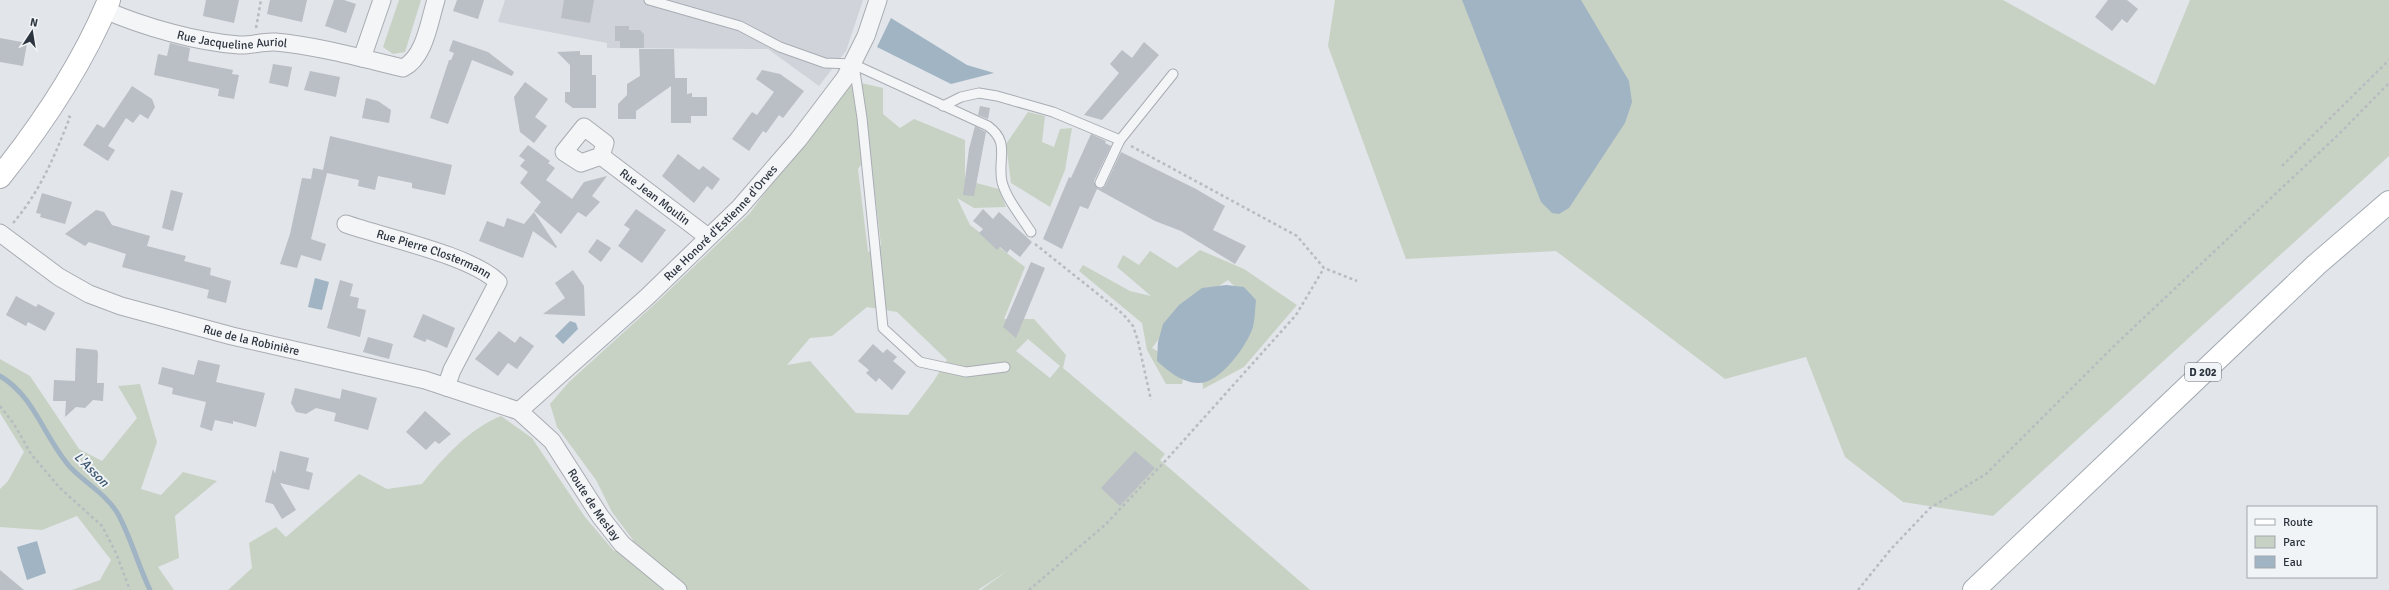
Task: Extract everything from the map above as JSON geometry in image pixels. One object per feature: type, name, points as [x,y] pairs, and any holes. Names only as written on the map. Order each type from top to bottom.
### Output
[{"type":"main road","points":[[0,177],[52,108],[94,36],[107,5]]},
{"type":"main road","name":"D 202","points":[[1974,590],[2299,281],[2389,202]]},
{"type":"street","points":[[362,58],[382,0]]},
{"type":"street","name":"Rue Jacqueline Auriol","points":[[107,5],[131,21],[226,44],[242,45],[254,42],[275,42],[362,58],[403,68],[412,63],[419,53],[436,0]]},
{"type":"street","name":"Rue Honoré d'Estienne d'Orves","points":[[519,410],[647,297],[740,207],[798,140],[845,78],[866,36],[878,0]]},
{"type":"street","name":"Rue Jean Moulin","points":[[601,156],[708,237]]},
{"type":"street","name":"Rue Pierre Clostermann","points":[[346,224],[438,253],[488,272],[498,282],[452,370],[446,387]]},
{"type":"street","name":"Rue de la Robinière","points":[[2,234],[59,277],[89,294],[121,306],[232,336],[425,380],[519,410]]},
{"type":"street","name":"Route de Meslay","points":[[519,410],[552,441],[600,516],[622,544],[678,590]]},
{"type":"lane","points":[[649,0],[740,26],[780,47],[825,63],[853,64],[996,132],[1003,145],[1002,181],[1008,197],[1031,232]]},
{"type":"lane","points":[[853,64],[862,118],[883,328],[920,362],[966,372],[1005,367]]},
{"type":"lane","points":[[1100,183],[1120,140],[1173,74]]},
{"type":"lane","points":[[943,106],[961,97],[979,93],[997,96],[1053,112],[1120,140]]},
{"type":"path","points":[[254,42],[261,0]]},
{"type":"path","points":[[2282,166],[2389,60]]},
{"type":"path","points":[[1858,590],[1892,549],[1930,508],[1986,474],[2116,344],[2334,140],[2389,83]]},
{"type":"path","points":[[2,234],[26,209],[51,165],[70,117],[52,108]]},
{"type":"path","points":[[1120,140],[1297,236],[1324,268],[1357,281]]},
{"type":"path","points":[[1031,232],[1035,244],[1123,314],[1133,326],[1151,400]]},
{"type":"path","points":[[1029,590],[1106,524],[1168,458],[1296,314],[1324,268]]},
{"type":"path","points":[[0,406],[14,424],[31,454],[60,488],[102,526],[116,553],[130,590]]},
{"type":"shaded area","points":[[505,0],[863,0],[846,51],[819,86],[768,49],[607,48],[607,43],[498,22]]},
{"type":"green space","points":[[399,0],[421,0],[405,52],[393,54],[383,47]]},
{"type":"green space","points":[[1335,0],[2003,0],[2155,85],[2190,0],[2389,0],[2389,156],[1993,516],[1903,502],[1845,457],[1806,357],[1725,379],[1556,251],[1406,259],[1328,46]]},
{"type":"green space","points":[[848,80],[883,88],[883,114],[900,128],[914,119],[965,140],[965,180],[999,189],[1006,207],[974,208],[957,198],[970,225],[1025,267],[1004,319],[1034,319],[1066,355],[1063,368],[1165,454],[1160,460],[1310,590],[981,590],[1007,571],[978,590],[228,590],[252,568],[249,543],[276,527],[286,537],[359,474],[387,489],[422,484],[448,454],[468,436],[478,428],[501,416],[532,438],[585,517],[614,551],[633,540],[612,512],[596,480],[557,427],[550,404],[569,382],[658,301],[750,213]],"holes":[[[870,152],[881,245],[868,252],[858,169]],[[867,307],[897,312],[947,360],[933,382],[908,415],[856,413],[810,361],[787,365],[810,338],[832,336]],[[1028,339],[1060,366],[1050,378],[1016,351]]]},
{"type":"green space","points":[[1028,112],[1045,116],[1042,142],[1054,147],[1060,129],[1072,128],[1065,170],[1050,207],[1011,183],[1006,144]]},
{"type":"green space","points":[[1200,250],[1244,269],[1297,305],[1244,367],[1203,389],[1202,371],[1253,304],[1228,280],[1179,312],[1152,348],[1164,355],[1186,363],[1182,384],[1166,384],[1147,350],[1142,323],[1079,271],[1083,265],[1130,291],[1151,296],[1117,267],[1123,255],[1139,265],[1150,251],[1177,268]]},
{"type":"green space","points":[[0,359],[30,376],[79,449],[102,461],[137,418],[118,386],[140,384],[157,442],[141,489],[161,495],[183,472],[217,481],[175,516],[179,558],[158,567],[174,590],[72,590],[100,580],[111,560],[77,516],[42,530],[0,527],[0,489],[8,481],[24,452],[0,413]]},
{"type":"water","points":[[1462,0],[1581,0],[1629,81],[1632,102],[1625,123],[1569,208],[1559,214],[1552,213],[1541,202]]},
{"type":"water","points":[[891,18],[967,65],[994,73],[951,84],[877,47]]},
{"type":"water","points":[[315,278],[329,282],[322,310],[308,307]]},
{"type":"water","points":[[1226,285],[1244,287],[1256,300],[1254,324],[1250,335],[1231,363],[1214,378],[1205,382],[1197,383],[1186,381],[1170,372],[1157,361],[1158,342],[1163,324],[1179,305],[1202,288]]},
{"type":"water","points":[[570,321],[576,323],[578,329],[563,344],[555,336]]},
{"type":"water","points":[[37,541],[46,573],[27,580],[17,547]]},
{"type":"building","points":[[206,0],[239,0],[234,23],[203,16]]},
{"type":"building","points":[[270,0],[307,0],[302,22],[267,14]]},
{"type":"building","points":[[334,0],[344,0],[356,4],[346,33],[325,26]]},
{"type":"building","points":[[457,0],[484,0],[478,19],[453,11]]},
{"type":"building","points":[[564,0],[594,0],[590,23],[561,18]]},
{"type":"building","points":[[2108,0],[2127,0],[2138,9],[2127,23],[2122,19],[2112,31],[2095,17]]},
{"type":"building","points":[[615,26],[629,26],[629,30],[640,30],[644,34],[644,48],[620,48],[620,41],[615,41]]},
{"type":"building","points":[[0,38],[27,43],[23,66],[0,62]]},
{"type":"building","points":[[453,40],[488,52],[514,72],[512,76],[472,60],[448,124],[430,118],[449,60],[451,60],[454,53],[449,51]]},
{"type":"building","points":[[1144,42],[1159,55],[1102,120],[1084,115],[1119,73],[1110,64],[1122,50],[1132,58]]},
{"type":"building","points":[[170,43],[190,48],[188,61],[233,70],[232,74],[239,75],[234,99],[218,96],[219,89],[154,75],[158,54],[167,56]]},
{"type":"building","points":[[639,49],[674,49],[675,78],[687,78],[687,94],[692,93],[692,97],[707,97],[707,116],[691,116],[691,123],[671,123],[671,86],[636,111],[636,119],[618,119],[618,104],[627,95],[627,84],[640,76]]},
{"type":"building","points":[[580,51],[580,55],[592,55],[592,75],[596,75],[596,108],[573,108],[565,102],[565,92],[570,92],[570,65],[557,52]]},
{"type":"building","points":[[273,64],[292,67],[288,87],[269,83]]},
{"type":"building","points":[[762,70],[780,74],[804,91],[783,118],[779,115],[766,133],[763,131],[749,151],[732,139],[752,112],[757,115],[774,92],[756,79]]},
{"type":"building","points":[[310,71],[340,77],[336,97],[304,90]]},
{"type":"building","points":[[525,82],[548,99],[535,117],[547,126],[534,143],[520,132],[514,97]]},
{"type":"building","points":[[132,86],[152,99],[155,107],[148,119],[140,114],[133,123],[126,118],[108,146],[115,150],[108,161],[83,145],[97,124],[104,128]]},
{"type":"building","points":[[366,98],[378,101],[391,110],[389,123],[362,118]]},
{"type":"building","points":[[980,106],[990,108],[988,119],[978,115]]},
{"type":"building","points":[[975,126],[986,132],[974,196],[963,195],[969,149]]},
{"type":"building","points":[[1091,134],[1106,141],[1105,143],[1111,146],[1094,181],[1097,188],[1101,189],[1105,186],[1121,152],[1196,189],[1225,206],[1213,230],[1246,246],[1235,264],[1181,231],[1155,221],[1097,189],[1088,209],[1080,206],[1062,249],[1043,239],[1069,177],[1071,178]]},
{"type":"building","points":[[330,136],[452,165],[445,195],[412,188],[412,183],[378,176],[375,190],[358,186],[359,180],[327,173],[311,239],[326,244],[321,261],[301,255],[297,268],[280,264],[290,234],[302,178],[311,179],[313,168],[323,170]]},
{"type":"building","points":[[528,145],[550,161],[548,163],[555,168],[546,180],[572,199],[584,182],[607,176],[592,196],[600,202],[586,217],[578,212],[561,234],[534,211],[541,202],[520,183],[528,172],[520,166],[525,160],[519,156]]},
{"type":"building","points":[[678,154],[699,170],[703,166],[720,179],[712,190],[707,186],[694,203],[662,176]]},
{"type":"building","points":[[171,190],[183,193],[173,231],[162,228]]},
{"type":"building","points":[[42,193],[72,202],[65,224],[40,217],[41,214],[36,213]]},
{"type":"building","points":[[636,209],[666,230],[642,263],[618,246],[630,229],[624,225]]},
{"type":"building","points":[[983,209],[993,219],[999,212],[1032,242],[1020,257],[1010,249],[1007,253],[1000,247],[997,250],[979,233],[983,229],[973,221]]},
{"type":"building","points":[[96,210],[104,212],[112,225],[150,236],[147,246],[186,256],[184,261],[211,268],[210,275],[231,281],[226,303],[207,298],[209,290],[122,267],[126,254],[89,242],[85,246],[65,234]]},
{"type":"building","points":[[534,212],[557,247],[556,248],[533,231],[523,258],[479,241],[487,221],[504,227],[507,218],[524,224]]},
{"type":"building","points":[[597,239],[611,248],[601,262],[588,252]]},
{"type":"building","points":[[1031,262],[1045,268],[1016,338],[1003,327]]},
{"type":"building","points":[[573,270],[584,286],[585,316],[543,314],[565,298],[555,283]]},
{"type":"building","points":[[340,280],[353,284],[350,296],[359,298],[357,308],[366,310],[360,337],[327,328]]},
{"type":"building","points":[[16,296],[36,307],[38,304],[55,313],[45,331],[28,322],[26,326],[6,315]]},
{"type":"building","points":[[423,314],[455,328],[447,348],[427,339],[425,342],[413,337]]},
{"type":"building","points":[[499,331],[515,343],[520,336],[534,346],[517,369],[508,363],[498,376],[475,359]]},
{"type":"building","points":[[368,337],[393,344],[389,359],[363,352]]},
{"type":"building","points":[[873,344],[883,353],[887,349],[897,357],[893,361],[906,372],[892,390],[879,378],[876,382],[866,373],[869,370],[858,361]]},
{"type":"building","points":[[76,348],[97,350],[97,383],[104,383],[103,401],[93,400],[85,408],[76,407],[65,417],[66,401],[53,401],[54,380],[75,381]]},
{"type":"building","points":[[198,360],[220,365],[216,382],[265,393],[256,427],[233,421],[233,424],[215,420],[212,431],[200,427],[206,402],[172,394],[173,388],[158,384],[162,367],[194,375]]},
{"type":"building","points":[[295,388],[340,399],[342,389],[377,398],[368,430],[334,421],[336,413],[316,408],[306,414],[296,412],[291,403]]},
{"type":"building","points":[[425,411],[451,434],[439,444],[435,441],[426,450],[406,432]]},
{"type":"building","points":[[280,451],[309,458],[306,471],[313,473],[309,490],[280,483],[296,510],[282,519],[273,504],[265,502],[273,469],[275,474]]},
{"type":"building","points":[[1135,451],[1155,468],[1120,506],[1101,488]]},
{"type":"building","points":[[0,570],[24,590],[0,590]]},
{"type":"waterway","name":"L'Asson","points":[[0,376],[22,395],[63,458],[72,469],[102,495],[118,514],[127,532],[150,590]]}]
